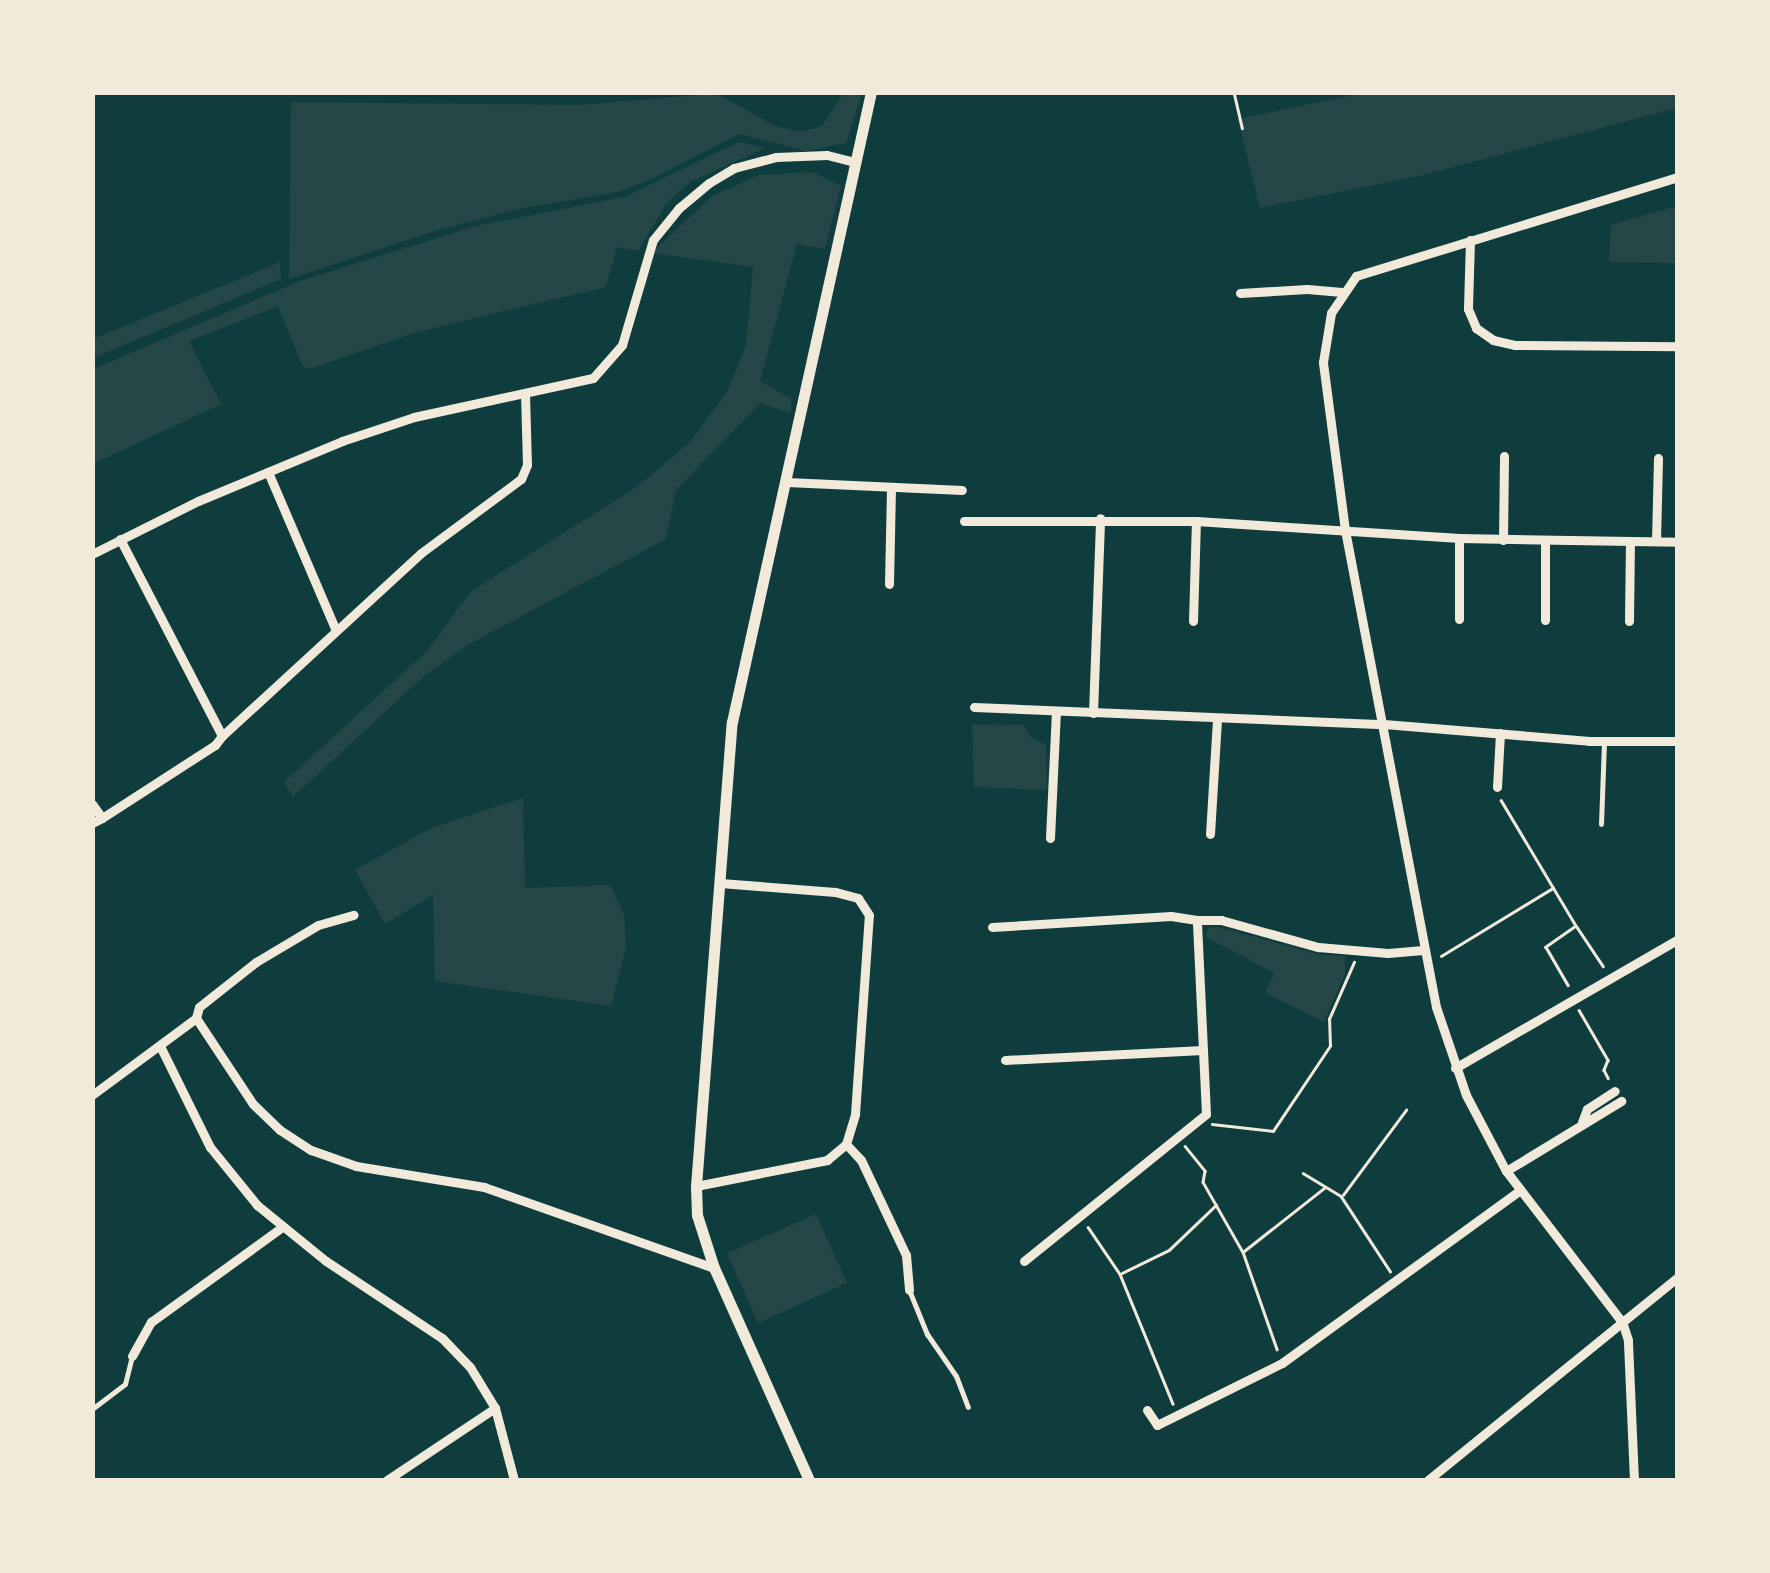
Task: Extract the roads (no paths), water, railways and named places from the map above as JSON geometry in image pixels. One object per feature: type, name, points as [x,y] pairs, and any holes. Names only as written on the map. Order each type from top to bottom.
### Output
[{"type":"street","points":[[809,1480],[714,1268],[697,1216],[696,1186],[732,722],[870,92]]},
{"type":"street","points":[[92,554],[268,472],[414,417],[493,397],[573,385],[608,365],[633,319],[640,272],[654,240],[679,208],[708,183],[734,168],[776,157],[827,155],[855,162]]},
{"type":"street","points":[[1634,1480],[1628,1340],[1622,1322],[1518,1191],[1478,1122],[1455,1068],[1423,950],[1345,530],[1323,362],[1326,332],[1342,292],[1356,276],[1678,178]]},
{"type":"street","points":[[1470,240],[1468,309],[1476,328],[1493,340],[1515,345],[1678,346]]},
{"type":"street","points":[[1240,293],[1307,289],[1342,292]]},
{"type":"street","points":[[92,804],[97,820],[222,736],[336,628],[436,541],[521,479],[526,465],[525,394]]},
{"type":"street","points":[[1502,540],[1504,456]]},
{"type":"street","points":[[1656,541],[1658,458]]},
{"type":"street","points":[[268,472],[336,628]]},
{"type":"street","points":[[787,482],[962,490]]},
{"type":"street","points":[[889,584],[890,488]]},
{"type":"street","points":[[964,520],[1068,524],[1100,518],[1196,520],[1502,540],[1678,542]]},
{"type":"street","points":[[1093,713],[1100,518]]},
{"type":"street","points":[[1193,621],[1196,520]]},
{"type":"street","points":[[1458,619],[1459,538]]},
{"type":"street","points":[[120,539],[222,736]]},
{"type":"street","points":[[1544,620],[1545,540]]},
{"type":"street","points":[[1629,621],[1630,541]]},
{"type":"street","points":[[974,708],[1384,724],[1678,741]]},
{"type":"street","points":[[1050,838],[1056,712]]},
{"type":"street","points":[[1210,834],[1218,720]]},
{"type":"street","points":[[1497,787],[1500,733]]},
{"type":"street","points":[[696,1186],[828,1160],[846,1144],[855,1114],[869,915],[858,898],[835,892],[720,883]]},
{"type":"street","points":[[92,1095],[196,1018],[199,1007],[256,962],[318,925],[354,915]]},
{"type":"street","points":[[992,927],[1170,916],[1221,920],[1318,946],[1358,952],[1423,950]]},
{"type":"street","points":[[1024,1260],[1206,1114],[1198,920]]},
{"type":"street","points":[[1455,1068],[1678,939]]},
{"type":"street","points":[[196,1018],[253,1104],[280,1130],[311,1150],[356,1166],[484,1187],[714,1268]]},
{"type":"street","points":[[160,1046],[210,1147],[281,1228],[442,1338],[470,1367],[494,1408],[514,1480]]},
{"type":"street","points":[[1004,1060],[1203,1050]]},
{"type":"street","points":[[1582,1122],[1587,1109],[1614,1091]]},
{"type":"street","points":[[1506,1171],[1621,1101]]},
{"type":"street","points":[[846,1144],[862,1160],[906,1255],[909,1290]]},
{"type":"street","points":[[1146,1410],[1157,1426],[1282,1363],[1518,1191]]},
{"type":"street","points":[[132,1356],[152,1322],[281,1228]]},
{"type":"street","points":[[1428,1480],[1678,1277]]},
{"type":"street","points":[[387,1480],[494,1408]]},
{"type":"lane","points":[[1602,824],[1604,739]]},
{"type":"lane","points":[[909,1290],[927,1334],[956,1376],[968,1406]]},
{"type":"lane","points":[[92,1410],[125,1384],[132,1356]]}]
